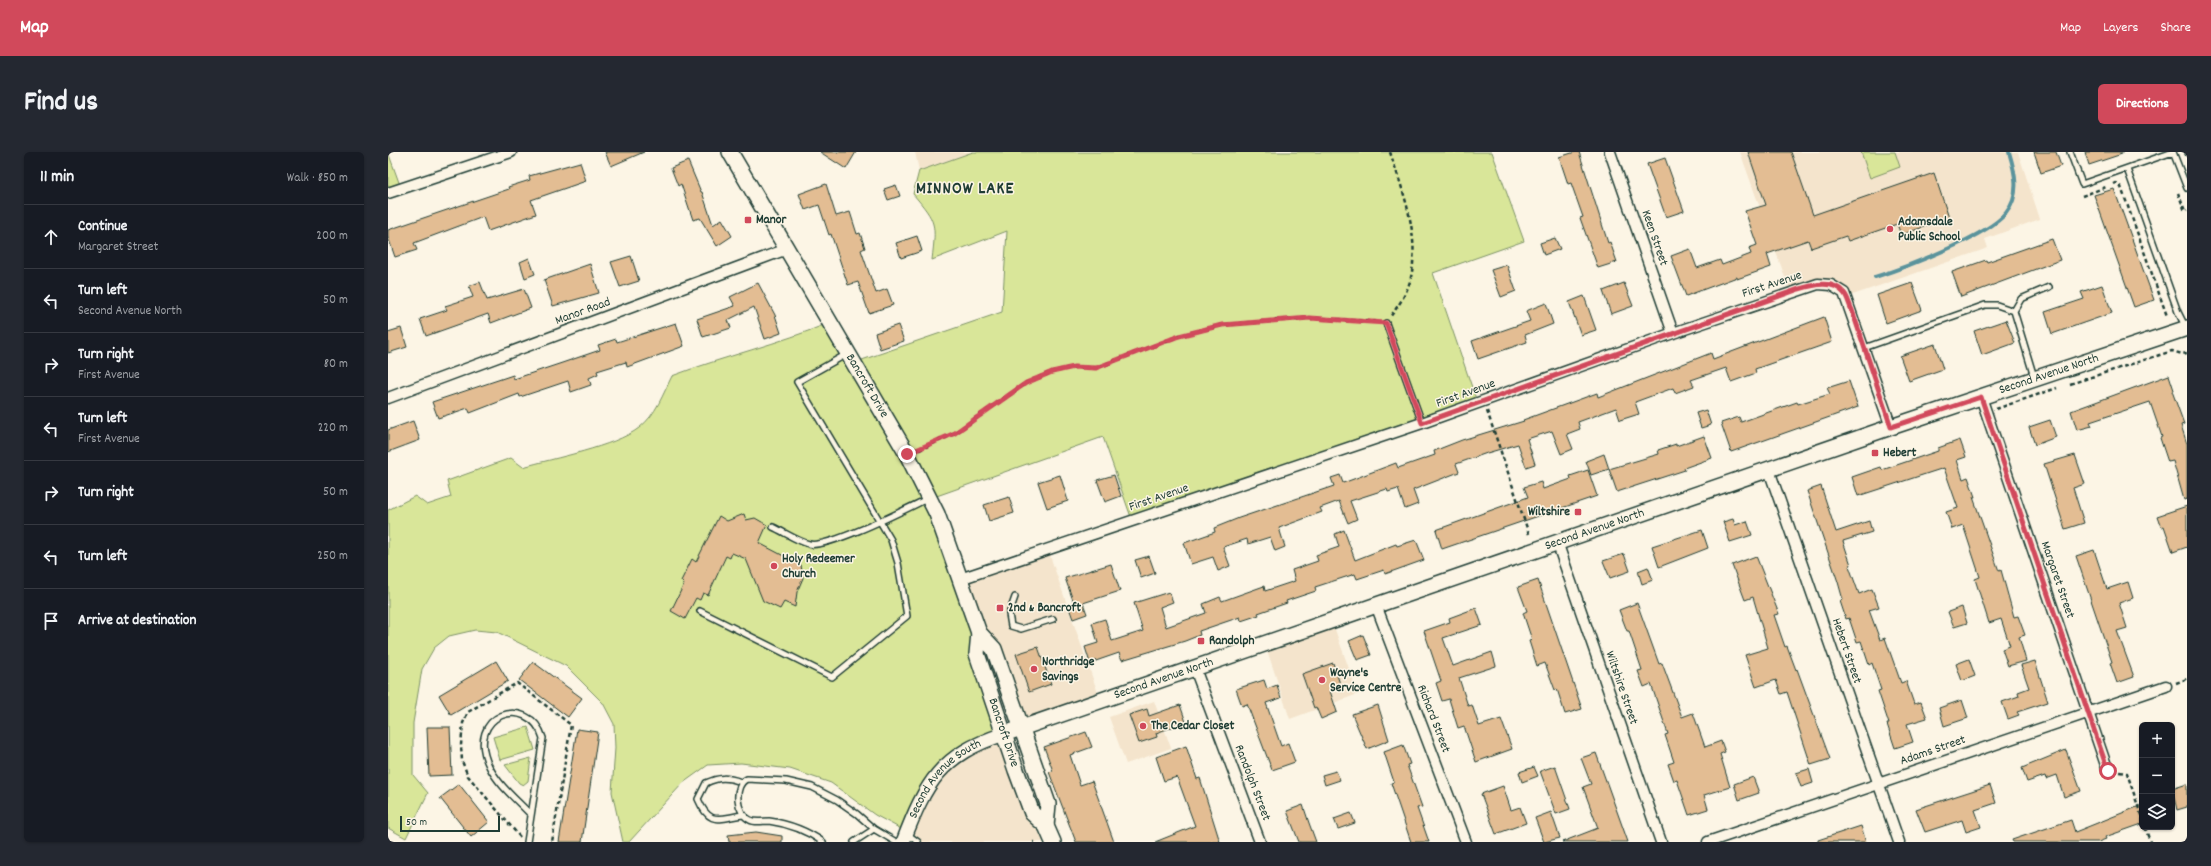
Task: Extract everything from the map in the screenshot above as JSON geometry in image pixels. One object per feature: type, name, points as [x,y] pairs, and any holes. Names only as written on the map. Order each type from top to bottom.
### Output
[{"type":"main road","name":"Bancroft Drive","points":[[730,152],[907,454],[930,498],[979,633],[994,649],[1022,728],[1048,804],[1046,826]]},
{"type":"main road","name":"Second Avenue North","points":[[1004,734],[1194,666],[1376,605],[1891,427],[2187,329]]},
{"type":"main road","name":"Bancroft Drive","points":[[979,633],[976,654],[1004,734],[1032,812],[1046,826],[1053,842]]},
{"type":"street","points":[[388,193],[511,152]]},
{"type":"street","name":"Keen Street","points":[[1610,152],[1674,332]]},
{"type":"street","name":"Manor Road","points":[[388,398],[787,250]]},
{"type":"street","name":"First Avenue","points":[[960,579],[1422,423],[1674,332],[1818,284],[1832,285],[1844,292],[1891,427]]},
{"type":"street","name":"Margaret Street","points":[[1981,397],[2089,711],[2108,771]]},
{"type":"street","name":"Hebert Street","points":[[1769,470],[1879,783],[1898,842]]},
{"type":"street","name":"Wiltshire Street","points":[[1557,542],[1660,842]]},
{"type":"street","name":"Richard Street","points":[[1376,605],[1466,842]]},
{"type":"street","name":"Randolph Street","points":[[1194,666],[1260,842]]},
{"type":"street","name":"Adams Street","points":[[1708,842],[2166,686]]},
{"type":"street","name":"Second Avenue South","points":[[904,838],[921,800],[939,771],[949,761],[976,743],[1004,734]]},
{"type":"lane","points":[[2070,152],[2082,184],[2173,152],[2187,188]]},
{"type":"lane","points":[[2126,169],[2178,312],[2187,329]]},
{"type":"lane","points":[[2035,380],[2014,311],[2021,298],[2049,287]]},
{"type":"lane","points":[[1864,348],[1985,305],[1997,305],[2014,311]]},
{"type":"lane","points":[[1386,323],[1422,423]]},
{"type":"lane","points":[[700,611],[832,677],[907,616],[898,563],[891,540],[797,382],[848,353]]},
{"type":"lane","points":[[773,527],[809,544],[816,545],[837,539],[881,521],[930,498]]},
{"type":"lane","points":[[1015,597],[1008,614],[1011,626],[1021,629],[1053,619]]},
{"type":"lane","points":[[527,842],[543,738],[540,728],[533,720],[525,715],[514,713],[494,720],[486,726],[482,736],[484,751],[489,766],[504,787],[531,815]]},
{"type":"lane","points":[[742,782],[729,778],[714,780],[706,783],[698,799],[703,810],[709,817],[720,820],[743,815]]},
{"type":"lane","points":[[823,842],[809,832],[787,824],[751,821],[743,815],[738,802],[739,786],[747,779],[786,781],[812,787],[837,800],[857,814],[874,829],[896,842]]},
{"type":"lane","points":[[854,842],[874,829]]},
{"type":"lane","points":[[904,838],[918,842]]},
{"type":"path","points":[[907,454],[955,433],[1026,383],[1052,372],[1074,367],[1096,368],[1179,336],[1222,325],[1310,318],[1386,323],[1402,301],[1411,278],[1414,248],[1409,212],[1390,152]]},
{"type":"path","points":[[2185,152],[2187,158]]},
{"type":"path","points":[[2082,196],[2116,183],[2121,187],[2167,316]]},
{"type":"path","points":[[2065,385],[2172,351],[2182,354],[2187,353]]},
{"type":"path","points":[[1986,412],[2058,388]]},
{"type":"path","points":[[1484,401],[1529,534]]},
{"type":"path","points":[[524,842],[468,776],[462,761],[461,745],[463,723],[468,712],[517,683],[571,725],[552,842]]},
{"type":"path","points":[[2108,771],[2127,773],[2139,809]]},
{"type":"path","points":[[2146,830],[2150,842]]},
{"type":"shaded area","points":[[915,152],[973,152],[919,171]]},
{"type":"shaded area","name":"Adamsdale Public School","points":[[1740,152],[2018,152],[2040,219],[1985,239],[1988,248],[1847,297],[1832,284],[1790,291]]},
{"type":"shaded area","points":[[1048,550],[1100,699],[1023,726],[980,632],[961,580]]},
{"type":"shaded area","points":[[1332,621],[1358,694],[1290,719],[1265,644]]},
{"type":"shaded area","points":[[1154,701],[1171,748],[1126,764],[1109,717]]},
{"type":"shaded area","points":[[1002,733],[1054,842],[902,842],[931,781]]},
{"type":"green space","points":[[388,152],[401,188],[388,191]]},
{"type":"green space","points":[[973,152],[1492,152],[1524,241],[1433,273],[1477,402],[1132,520],[1103,437],[931,498],[980,632],[975,655],[1002,733],[966,747],[903,830],[875,815],[831,783],[790,769],[741,763],[708,765],[683,783],[629,842],[623,842],[612,792],[615,748],[614,724],[603,703],[566,666],[497,632],[475,630],[449,636],[434,648],[422,669],[413,723],[413,775],[428,793],[406,838],[388,828],[388,510],[415,496],[427,505],[451,497],[447,481],[511,458],[523,467],[615,441],[628,435],[645,423],[655,411],[672,376],[792,337],[831,322],[856,362],[1002,312],[1007,231],[932,260],[934,238],[933,224],[927,211],[913,194],[919,171]]},
{"type":"green space","points":[[1861,152],[1895,152],[1900,167],[1870,178]]},
{"type":"green space","points":[[528,727],[535,750],[500,760],[493,737]]},
{"type":"green space","points":[[531,758],[528,781],[523,785],[519,783],[505,765]]},
{"type":"building","points":[[605,152],[644,152],[611,166]]},
{"type":"building","points":[[820,152],[856,152],[846,169]]},
{"type":"building","points":[[1579,152],[1608,243],[1610,242],[1617,262],[1598,268],[1580,218],[1583,217],[1571,183],[1568,184],[1559,157]]},
{"type":"building","points":[[1748,152],[1791,152],[1813,215],[1934,173],[1949,218],[1901,235],[1897,224],[1848,241],[1846,236],[1811,248],[1808,240],[1767,254],[1771,267],[1737,279],[1737,277],[1686,296],[1671,256],[1690,249],[1697,268],[1720,260],[1722,265],[1751,254],[1749,248],[1757,245],[1745,211],[1766,205]]},
{"type":"building","points":[[2034,152],[2056,152],[2061,166],[2041,173]]},
{"type":"building","points":[[2085,152],[2122,152],[2122,154],[2089,165]]},
{"type":"building","points":[[1665,158],[1684,211],[1666,217],[1647,164]]},
{"type":"building","points":[[688,161],[702,192],[713,225],[722,219],[732,236],[717,246],[700,218],[693,220],[681,184],[678,186],[671,168]]},
{"type":"building","points":[[580,162],[586,181],[531,200],[536,214],[488,231],[483,217],[414,243],[417,250],[395,257],[388,237],[388,230],[509,189],[508,187],[530,180],[529,176]]},
{"type":"building","points":[[826,184],[836,216],[850,212],[857,234],[860,233],[865,248],[861,250],[876,293],[887,289],[893,305],[869,313],[858,282],[848,285],[831,234],[829,235],[819,205],[805,210],[799,194]]},
{"type":"building","points":[[896,185],[900,196],[888,200],[884,189]]},
{"type":"building","points":[[2114,189],[2154,300],[2134,307],[2094,195]]},
{"type":"building","points":[[917,236],[922,251],[901,258],[896,243]]},
{"type":"building","points":[[1555,238],[1560,249],[1544,255],[1540,243]]},
{"type":"building","points":[[2052,239],[2060,260],[1961,297],[1952,272],[1986,260],[1987,262]]},
{"type":"building","points":[[631,256],[639,281],[620,287],[611,262]]},
{"type":"building","points":[[529,258],[535,274],[525,278],[520,262]]},
{"type":"building","points":[[590,264],[599,293],[553,306],[544,280]]},
{"type":"building","points":[[1507,265],[1516,291],[1501,297],[1491,270]]},
{"type":"building","points":[[480,282],[487,300],[524,289],[531,308],[491,323],[488,314],[426,336],[420,319],[447,310],[445,306],[473,297],[469,286]]},
{"type":"building","points":[[758,283],[775,315],[781,333],[765,339],[754,307],[728,320],[731,328],[703,337],[697,319],[735,306],[730,297]]},
{"type":"building","points":[[1624,283],[1633,306],[1611,314],[1603,291]]},
{"type":"building","points":[[1912,283],[1922,310],[1886,323],[1877,295]]},
{"type":"building","points":[[2102,285],[2112,313],[2052,334],[2045,312],[2084,299],[2081,292]]},
{"type":"building","points":[[1584,296],[1596,330],[1581,335],[1569,302]]},
{"type":"building","points":[[1546,303],[1553,324],[1525,335],[1527,342],[1478,359],[1472,341],[1530,321],[1526,311]]},
{"type":"building","points":[[1824,317],[1832,342],[1755,369],[1756,373],[1731,382],[1726,368],[1691,380],[1694,386],[1675,393],[1673,388],[1635,402],[1639,414],[1620,420],[1616,408],[1578,422],[1580,429],[1567,434],[1573,449],[1561,454],[1552,431],[1527,439],[1535,464],[1526,467],[1518,444],[1487,453],[1456,464],[1459,472],[1413,490],[1418,504],[1405,509],[1398,489],[1388,492],[1387,489],[1350,501],[1357,519],[1348,523],[1339,501],[1320,508],[1322,512],[1279,528],[1285,547],[1275,551],[1270,537],[1248,544],[1247,539],[1223,547],[1230,566],[1218,571],[1213,557],[1191,564],[1184,543],[1215,532],[1214,528],[1239,518],[1334,486],[1331,478],[1340,475],[1343,483],[1396,463],[1398,468],[1435,455],[1434,451],[1462,440],[1524,421],[1523,420],[1597,393],[1598,397],[1711,353],[1713,359]]},
{"type":"building","points":[[2006,320],[2015,343],[1982,355],[1974,331]]},
{"type":"building","points":[[676,323],[684,346],[627,367],[626,362],[597,371],[598,374],[589,378],[591,385],[571,392],[568,381],[520,397],[519,394],[470,413],[468,408],[438,418],[432,402],[513,375],[514,379],[600,350],[598,345],[616,339],[617,342]]},
{"type":"building","points":[[898,325],[904,341],[880,349],[875,333]]},
{"type":"building","points":[[401,328],[407,347],[388,353],[388,332]]},
{"type":"building","points":[[1935,344],[1943,369],[1909,381],[1900,356]]},
{"type":"building","points":[[2169,375],[2174,390],[2172,391],[2184,424],[2181,425],[2187,444],[2187,499],[2184,500],[2173,461],[2168,462],[2160,438],[2162,437],[2150,402],[2090,422],[2092,426],[2077,430],[2071,411]]},
{"type":"building","points":[[1849,381],[1858,407],[1731,452],[1721,423],[1739,417],[1741,422],[1797,402],[1798,404],[1830,394],[1827,388]]},
{"type":"building","points":[[1706,410],[1711,425],[1701,428],[1696,413]]},
{"type":"building","points":[[2050,420],[2056,437],[2035,445],[2029,427]]},
{"type":"building","points":[[413,421],[420,440],[388,452],[388,430]]},
{"type":"building","points":[[1704,436],[1712,458],[1684,468],[1685,470],[1617,492],[1609,469],[1659,454],[1658,450],[1676,444],[1676,446]]},
{"type":"building","points":[[1960,440],[1966,457],[1957,460],[1963,479],[1968,477],[1975,497],[1973,497],[1999,571],[2001,570],[2014,617],[2018,616],[2025,635],[2019,637],[2026,661],[2008,666],[2002,649],[2010,646],[2001,619],[1989,623],[1975,579],[1980,577],[1963,525],[1952,529],[1946,512],[1958,508],[1944,468],[1858,496],[1852,477],[1881,467],[1882,470],[1938,451],[1938,448]]},
{"type":"building","points":[[1604,454],[1609,469],[1591,475],[1586,461]]},
{"type":"building","points":[[2075,455],[2085,484],[2073,488],[2084,523],[2065,529],[2044,464]]},
{"type":"building","points":[[1588,470],[1597,496],[1442,549],[1436,530],[1528,497],[1524,487],[1541,482],[1543,489],[1571,479],[1570,476]]},
{"type":"building","points":[[1060,475],[1068,501],[1047,508],[1038,482]]},
{"type":"building","points":[[1114,475],[1121,496],[1105,502],[1097,480]]},
{"type":"building","points":[[1821,486],[1836,532],[1869,521],[1872,532],[1843,541],[1851,565],[1849,566],[1859,594],[1872,589],[1879,607],[1869,610],[1880,640],[1885,638],[1901,683],[1906,681],[1914,704],[1921,702],[1927,718],[1907,724],[1913,742],[1895,748],[1878,691],[1881,690],[1872,663],[1869,665],[1861,641],[1857,642],[1849,618],[1846,619],[1840,601],[1843,600],[1838,582],[1807,491]]},
{"type":"building","points":[[1009,497],[1014,513],[989,521],[984,505]]},
{"type":"building","points":[[2187,506],[2187,547],[2173,552],[2164,526],[2161,527],[2157,516]]},
{"type":"building","name":"Holy Redeemer Church","points":[[744,514],[746,520],[755,518],[767,525],[759,543],[801,565],[803,578],[797,592],[795,607],[784,602],[780,609],[763,601],[746,559],[732,553],[730,558],[726,556],[708,595],[703,593],[700,600],[696,598],[685,619],[671,611],[684,584],[681,581],[692,559],[696,562],[719,516],[727,521]]},
{"type":"building","points":[[1733,519],[1735,525],[1747,521],[1752,535],[1730,542],[1723,522]]},
{"type":"building","points":[[1344,530],[1355,560],[1396,544],[1397,546],[1416,540],[1424,560],[1385,574],[1384,570],[1357,579],[1355,574],[1315,587],[1316,591],[1286,601],[1287,603],[1258,613],[1259,615],[1241,621],[1240,617],[1199,631],[1200,635],[1185,641],[1122,660],[1119,653],[1090,663],[1085,647],[1098,643],[1092,623],[1105,619],[1112,641],[1143,631],[1134,603],[1169,592],[1173,602],[1160,607],[1166,627],[1206,613],[1203,604],[1220,597],[1222,601],[1264,586],[1265,591],[1295,581],[1292,570],[1318,561],[1316,555],[1339,547],[1335,534]]},
{"type":"building","points":[[1702,530],[1708,548],[1659,567],[1652,546]]},
{"type":"building","points":[[2094,550],[2107,589],[2128,582],[2133,598],[2119,603],[2127,628],[2117,631],[2134,677],[2117,683],[2110,663],[2112,662],[2076,556]]},
{"type":"building","points":[[1624,554],[1630,571],[1610,578],[1603,561]]},
{"type":"building","points":[[1149,556],[1155,573],[1141,578],[1135,560]]},
{"type":"building","points":[[1756,556],[1779,614],[1774,615],[1785,647],[1787,646],[1796,670],[1797,669],[1830,759],[1811,765],[1787,692],[1781,694],[1776,680],[1756,687],[1745,655],[1768,648],[1753,597],[1745,600],[1732,565]]},
{"type":"building","points":[[1111,564],[1120,591],[1083,603],[1087,614],[1073,619],[1068,605],[1074,603],[1065,578]]},
{"type":"building","points":[[1648,567],[1653,580],[1642,584],[1638,571]]},
{"type":"building","points":[[1538,580],[1582,709],[1565,714],[1557,689],[1555,690],[1545,663],[1537,666],[1529,641],[1532,640],[1523,613],[1527,611],[1518,587]]},
{"type":"building","points":[[1637,603],[1659,664],[1662,663],[1682,717],[1693,713],[1705,747],[1721,741],[1725,752],[1720,754],[1730,787],[1704,795],[1708,809],[1689,815],[1677,780],[1674,781],[1668,764],[1674,762],[1665,735],[1668,734],[1651,684],[1644,687],[1638,671],[1642,670],[1629,631],[1627,631],[1619,610]]},
{"type":"building","points":[[1962,607],[1967,623],[1954,627],[1948,612]]},
{"type":"building","points":[[1476,608],[1482,625],[1443,638],[1453,666],[1492,652],[1496,666],[1459,678],[1468,706],[1472,705],[1479,726],[1501,719],[1512,749],[1476,762],[1464,726],[1458,728],[1449,699],[1442,701],[1436,683],[1441,681],[1424,631],[1450,622],[1449,618]]},
{"type":"building","points":[[1363,635],[1371,655],[1357,660],[1349,641]]},
{"type":"building","name":"Northridge Savings","points":[[1038,647],[1051,684],[1029,692],[1016,654]]},
{"type":"building","points":[[1969,659],[1975,676],[1962,681],[1956,664]]},
{"type":"building","points":[[496,661],[508,681],[451,715],[439,695]]},
{"type":"building","points":[[2035,661],[2048,702],[2017,712],[2019,715],[2008,719],[2002,702],[2019,696],[2018,692],[2029,688],[2021,665]]},
{"type":"building","points":[[533,662],[582,698],[568,717],[519,680]]},
{"type":"building","name":"Wayne's Service Centre","points":[[1333,663],[1341,687],[1330,691],[1337,712],[1321,719],[1316,707],[1314,708],[1302,674]]},
{"type":"building","points":[[1264,680],[1267,689],[1277,685],[1281,698],[1266,703],[1281,746],[1288,743],[1295,762],[1272,770],[1247,704],[1242,706],[1236,689]]},
{"type":"building","points":[[1962,700],[1968,718],[1944,726],[1939,708]]},
{"type":"building","points":[[1180,705],[1186,722],[1156,733],[1157,737],[1139,743],[1129,715],[1147,709],[1149,716]]},
{"type":"building","points":[[1378,705],[1389,740],[1367,749],[1352,714]]},
{"type":"building","points":[[427,727],[450,727],[452,775],[429,776]]},
{"type":"building","points":[[577,729],[598,732],[582,842],[559,842]]},
{"type":"building","points":[[1086,732],[1092,747],[1070,755],[1080,785],[1092,781],[1114,842],[1076,842],[1049,772],[1053,771],[1044,747]]},
{"type":"building","points":[[1403,745],[1410,764],[1407,765],[1422,807],[1417,808],[1429,842],[1411,842],[1391,783],[1394,782],[1384,752]]},
{"type":"building","points":[[1186,746],[1197,779],[1200,778],[1220,842],[1155,842],[1195,826],[1177,777],[1164,781],[1156,757]]},
{"type":"building","points":[[2066,750],[2081,791],[2064,797],[2057,775],[2046,779],[2045,776],[2027,782],[2022,768]]},
{"type":"building","points":[[1596,753],[1628,842],[1562,842],[1598,828],[1583,787],[1591,784],[1581,758]]},
{"type":"building","points":[[1555,766],[1570,809],[1556,814],[1540,771]]},
{"type":"building","points":[[1534,767],[1538,776],[1522,782],[1519,772]]},
{"type":"building","points":[[1809,769],[1813,783],[1801,787],[1796,773]]},
{"type":"building","points":[[1336,771],[1340,780],[1325,785],[1322,775]]},
{"type":"building","points":[[1753,777],[1759,793],[1739,800],[1734,784]]},
{"type":"building","points":[[459,784],[489,822],[471,837],[440,798]]},
{"type":"building","points":[[2187,784],[2187,807],[2177,810],[2175,802],[2175,788]]},
{"type":"building","points":[[1990,785],[1996,803],[1975,810],[1981,827],[1966,832],[1962,820],[1925,832],[1916,809]]},
{"type":"building","points":[[1503,786],[1511,810],[1520,807],[1526,823],[1496,834],[1481,794]]},
{"type":"building","points":[[1303,805],[1316,842],[1299,842],[1287,811]]},
{"type":"building","points":[[2139,806],[2139,825],[2105,837],[2106,839],[2098,842],[2013,842],[2012,840],[2071,820],[2075,832]]},
{"type":"building","points":[[1551,812],[1560,838],[1544,842],[1535,818]]},
{"type":"building","points":[[1351,813],[1355,823],[1338,829],[1334,819]]},
{"type":"building","points":[[1861,826],[1866,842],[1818,842],[1818,840]]},
{"type":"building","points":[[756,832],[782,836],[782,842],[729,842],[728,835]]},
{"type":"waterway","points":[[1875,277],[1924,259],[1964,241],[1996,222],[2006,213],[2014,199],[2015,191],[2015,175],[2009,152]]},
{"type":"place","name":"Manor","points":[[748,220]]},
{"type":"place","name":"Adamsdale Public School","points":[[1890,229]]},
{"type":"place","name":"Hebert","points":[[1875,453]]},
{"type":"place","name":"Wiltshire","points":[[1578,512]]},
{"type":"place","name":"Holy Redeemer Church","points":[[774,566]]},
{"type":"place","name":"2nd & Bancroft","points":[[1000,608]]},
{"type":"place","name":"Randolph","points":[[1201,641]]},
{"type":"place","name":"Northridge Savings","points":[[1034,669]]},
{"type":"place","name":"Wayne's Service Centre","points":[[1322,680]]},
{"type":"place","name":"The Cedar Closet","points":[[1143,726]]},
{"type":"district","name":"MINNOW LAKE","points":[[965,190]]},
{"type":"route","points":[[907,454],[926,447],[955,433],[1026,383],[1052,372],[1074,367],[1096,368],[1179,336],[1222,325],[1310,318],[1386,323],[1422,423],[1674,332],[1799,289],[1818,284],[1832,285],[1844,292],[1852,310],[1891,427],[1981,397],[2089,711],[2108,771]]}]
